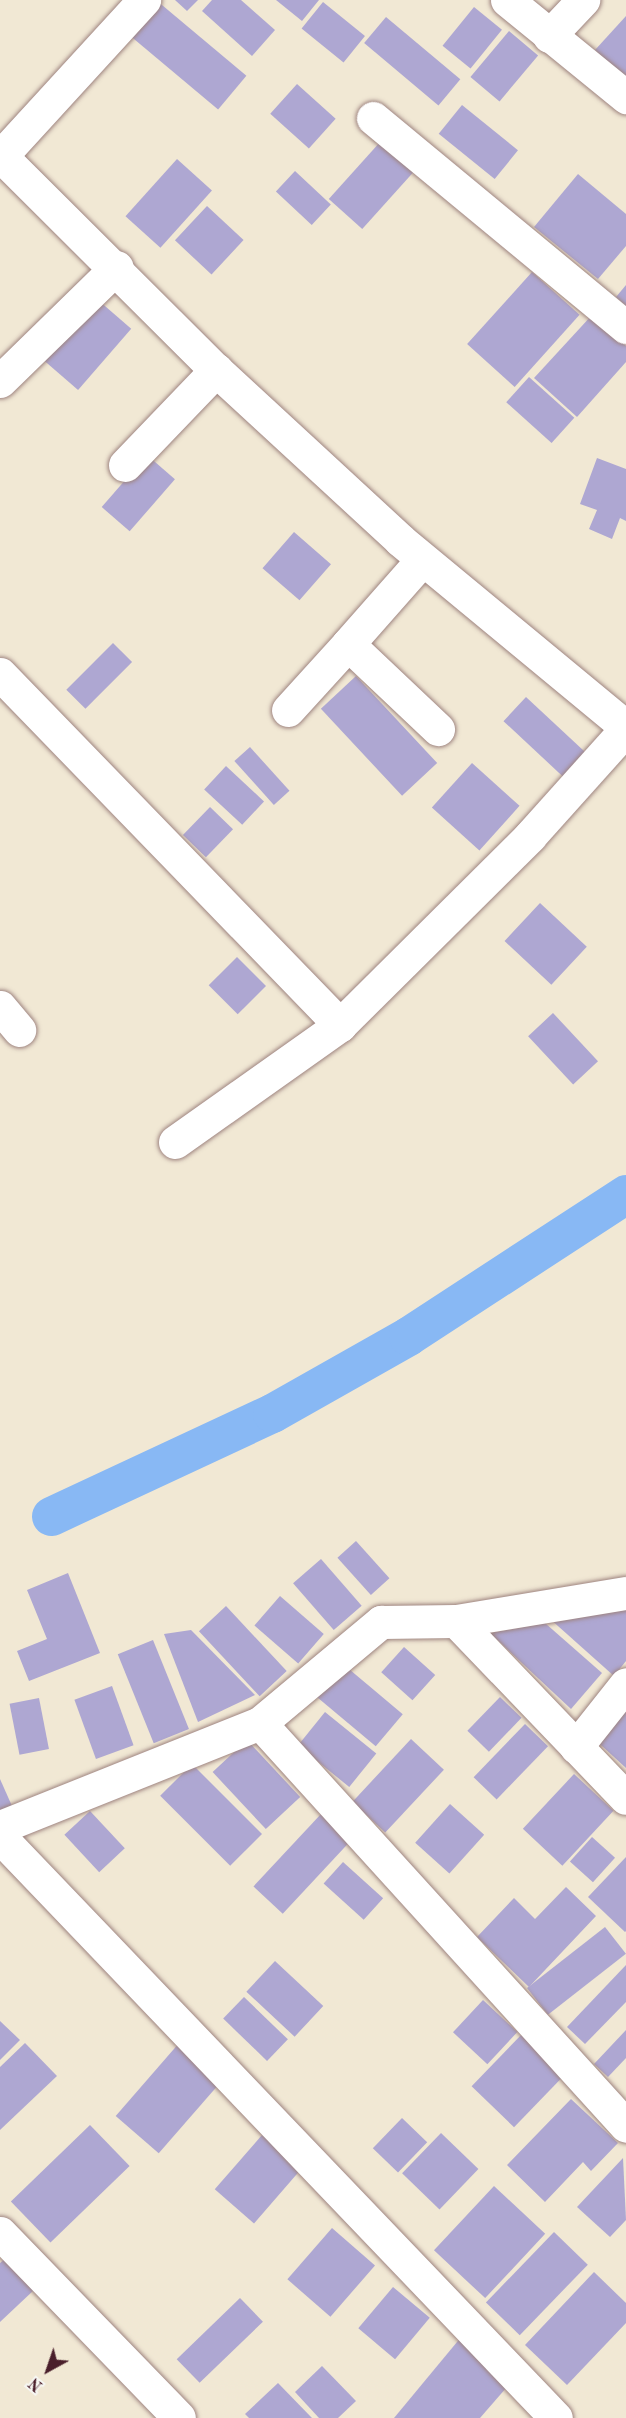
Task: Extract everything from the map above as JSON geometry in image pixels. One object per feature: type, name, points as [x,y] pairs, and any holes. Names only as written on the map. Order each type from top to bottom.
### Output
[{"type":"street","points":[[144,0],[0,155],[117,267],[216,370],[422,560],[626,728],[530,836],[340,1025],[174,1142]]},
{"type":"street","points":[[507,0],[626,97]]},
{"type":"street","points":[[549,36],[583,0]]},
{"type":"street","points":[[373,118],[626,327]]},
{"type":"street","points":[[0,381],[117,267]]},
{"type":"street","points":[[125,465],[216,370]]},
{"type":"street","points":[[288,710],[422,560]]},
{"type":"street","points":[[348,644],[438,729]]},
{"type":"street","points":[[0,674],[340,1025]]},
{"type":"street","points":[[0,1827],[260,1723],[381,1622],[456,1621],[626,1593]]},
{"type":"street","points":[[456,1621],[626,1798]]},
{"type":"street","points":[[576,1747],[626,1684]]},
{"type":"street","points":[[260,1723],[626,2126]]},
{"type":"street","points":[[0,1838],[556,2418]]},
{"type":"street","points":[[0,2233],[179,2418]]},
{"type":"building","points":[[156,0],[246,76],[218,110],[128,34]]},
{"type":"building","points":[[175,0],[198,0],[187,11]]},
{"type":"building","points":[[212,0],[241,0],[275,30],[252,56],[202,11]]},
{"type":"building","points":[[276,0],[319,0],[302,21]]},
{"type":"building","points":[[323,2],[365,36],[344,62],[302,28]]},
{"type":"building","points":[[474,7],[502,30],[471,69],[443,46]]},
{"type":"building","points":[[626,16],[626,79],[595,50]]},
{"type":"building","points":[[386,17],[460,79],[438,105],[364,43]]},
{"type":"building","points":[[509,31],[538,55],[500,101],[470,77]]},
{"type":"building","points":[[297,84],[336,119],[309,149],[270,114]]},
{"type":"building","points":[[462,105],[518,150],[495,179],[439,134]]},
{"type":"building","points":[[381,141],[414,171],[362,229],[329,199]]},
{"type":"building","points":[[177,159],[212,190],[160,248],[125,216]]},
{"type":"building","points":[[295,171],[331,204],[312,225],[276,191]]},
{"type":"building","points":[[578,174],[626,214],[626,246],[598,279],[534,227]]},
{"type":"building","points":[[207,206],[244,240],[212,274],[175,240]]},
{"type":"building","points":[[532,272],[580,315],[515,387],[467,344]]},
{"type":"building","points":[[626,285],[626,306],[616,297]]},
{"type":"building","points":[[98,300],[131,329],[78,390],[45,361]]},
{"type":"building","points":[[592,315],[626,346],[626,362],[577,417],[534,378]]},
{"type":"building","points":[[529,377],[574,418],[552,443],[506,402]]},
{"type":"building","points":[[147,455],[175,479],[130,531],[102,507]]},
{"type":"building","points":[[597,458],[626,469],[626,521],[620,518],[612,539],[589,529],[597,510],[580,504]]},
{"type":"building","points":[[294,532],[331,564],[299,600],[263,568]]},
{"type":"building","points":[[113,643],[132,662],[85,709],[66,690]]},
{"type":"building","points":[[356,676],[437,763],[402,796],[321,709]]},
{"type":"building","points":[[526,697],[587,754],[564,778],[503,721]]},
{"type":"building","points":[[250,747],[289,791],[274,805],[234,761]]},
{"type":"building","points":[[472,763],[520,806],[479,850],[432,808]]},
{"type":"building","points":[[226,766],[264,801],[242,825],[204,789]]},
{"type":"building","points":[[210,807],[233,829],[206,857],[183,835]]},
{"type":"building","points":[[540,903],[587,947],[551,985],[505,941]]},
{"type":"building","points":[[237,957],[266,986],[238,1014],[209,985]]},
{"type":"building","points":[[553,1013],[598,1061],[573,1084],[528,1036]]},
{"type":"building","points":[[356,1541],[389,1578],[371,1595],[337,1558]]},
{"type":"building","points":[[321,1559],[362,1606],[334,1630],[293,1583]]},
{"type":"building","points":[[68,1573],[100,1653],[29,1681],[17,1651],[47,1639],[27,1590]]},
{"type":"building","points":[[280,1596],[324,1634],[298,1663],[254,1625]]},
{"type":"building","points":[[626,1601],[626,1661],[614,1676],[549,1618]]},
{"type":"building","points":[[226,1606],[287,1671],[260,1696],[199,1631]]},
{"type":"building","points":[[545,1623],[602,1673],[571,1709],[490,1633]]},
{"type":"building","points":[[191,1630],[255,1695],[198,1722],[164,1634]]},
{"type":"building","points":[[153,1640],[189,1729],[154,1743],[118,1654]]},
{"type":"building","points":[[404,1647],[435,1675],[412,1700],[381,1672]]},
{"type":"building","points":[[343,1664],[403,1714],[376,1746],[316,1696]]},
{"type":"building","points":[[112,1686],[134,1745],[96,1759],[74,1700]]},
{"type":"building","points":[[500,1697],[522,1718],[489,1752],[467,1731]]},
{"type":"building","points":[[39,1698],[49,1749],[19,1755],[10,1704]]},
{"type":"building","points":[[626,1700],[626,1768],[591,1736]]},
{"type":"building","points":[[325,1712],[376,1754],[349,1787],[298,1745]]},
{"type":"building","points":[[525,1724],[548,1746],[497,1799],[474,1777]]},
{"type":"building","points":[[411,1739],[444,1770],[385,1833],[352,1802]]},
{"type":"building","points":[[247,1740],[300,1797],[266,1829],[213,1772]]},
{"type":"building","points":[[192,1764],[262,1834],[230,1866],[160,1796]]},
{"type":"building","points":[[574,1774],[613,1811],[562,1866],[523,1829]]},
{"type":"building","points":[[0,1779],[12,1806],[0,1811]]},
{"type":"building","points":[[450,1804],[484,1835],[449,1873],[415,1843]]},
{"type":"building","points":[[90,1811],[125,1848],[99,1872],[64,1835]]},
{"type":"building","points":[[321,1814],[350,1841],[283,1914],[253,1886]]},
{"type":"building","points":[[592,1837],[615,1858],[593,1882],[570,1862]]},
{"type":"building","points":[[626,1857],[626,1931],[625,1932],[588,1897]]},
{"type":"building","points":[[343,1862],[383,1898],[364,1920],[324,1884]]},
{"type":"building","points":[[566,1887],[596,1916],[529,1987],[477,1937],[514,1898],[535,1919]]},
{"type":"building","points":[[605,1927],[626,1954],[548,2015],[527,1988]]},
{"type":"building","points":[[275,1961],[323,2006],[295,2037],[246,1992]]},
{"type":"building","points":[[626,1965],[626,2002],[585,2044],[567,2027]]},
{"type":"building","points":[[244,1997],[288,2039],[267,2061],[223,2019]]},
{"type":"building","points":[[483,2000],[517,2032],[487,2064],[453,2032]]},
{"type":"building","points":[[0,2021],[20,2040],[0,2060]]},
{"type":"building","points":[[626,2030],[626,2058],[608,2077],[594,2064]]},
{"type":"building","points":[[523,2033],[565,2074],[514,2127],[472,2086]]},
{"type":"building","points":[[180,2042],[223,2079],[159,2153],[116,2116]]},
{"type":"building","points":[[25,2043],[57,2076],[0,2130],[0,2067]]},
{"type":"building","points":[[571,2099],[618,2143],[591,2171],[583,2162],[545,2202],[507,2165]]},
{"type":"building","points":[[402,2118],[427,2142],[398,2173],[373,2148]]},
{"type":"building","points":[[90,2125],[130,2166],[50,2242],[11,2201]]},
{"type":"building","points":[[441,2133],[478,2169],[440,2209],[402,2173]]},
{"type":"building","points":[[262,2135],[301,2169],[254,2223],[215,2189]]},
{"type":"building","points":[[623,2158],[626,2220],[610,2237],[577,2207]]},
{"type":"building","points":[[494,2186],[545,2234],[485,2298],[434,2250]]},
{"type":"building","points":[[332,2228],[375,2265],[330,2317],[287,2279]]},
{"type":"building","points":[[554,2232],[588,2265],[520,2335],[486,2302]]},
{"type":"building","points":[[5,2259],[34,2290],[0,2322],[0,2263]]},
{"type":"building","points":[[594,2272],[626,2303],[626,2323],[567,2385],[525,2345]]},
{"type":"building","points":[[393,2287],[430,2318],[395,2359],[358,2328]]},
{"type":"building","points":[[240,2298],[263,2322],[200,2383],[177,2359]]},
{"type":"building","points":[[462,2336],[513,2380],[480,2418],[394,2418]]},
{"type":"building","points":[[322,2366],[356,2401],[338,2418],[319,2418],[295,2392]]},
{"type":"building","points":[[278,2383],[312,2418],[249,2418],[245,2414]]},
{"type":"waterway","points":[[51,1516],[272,1413],[408,1336],[626,1194]]}]
